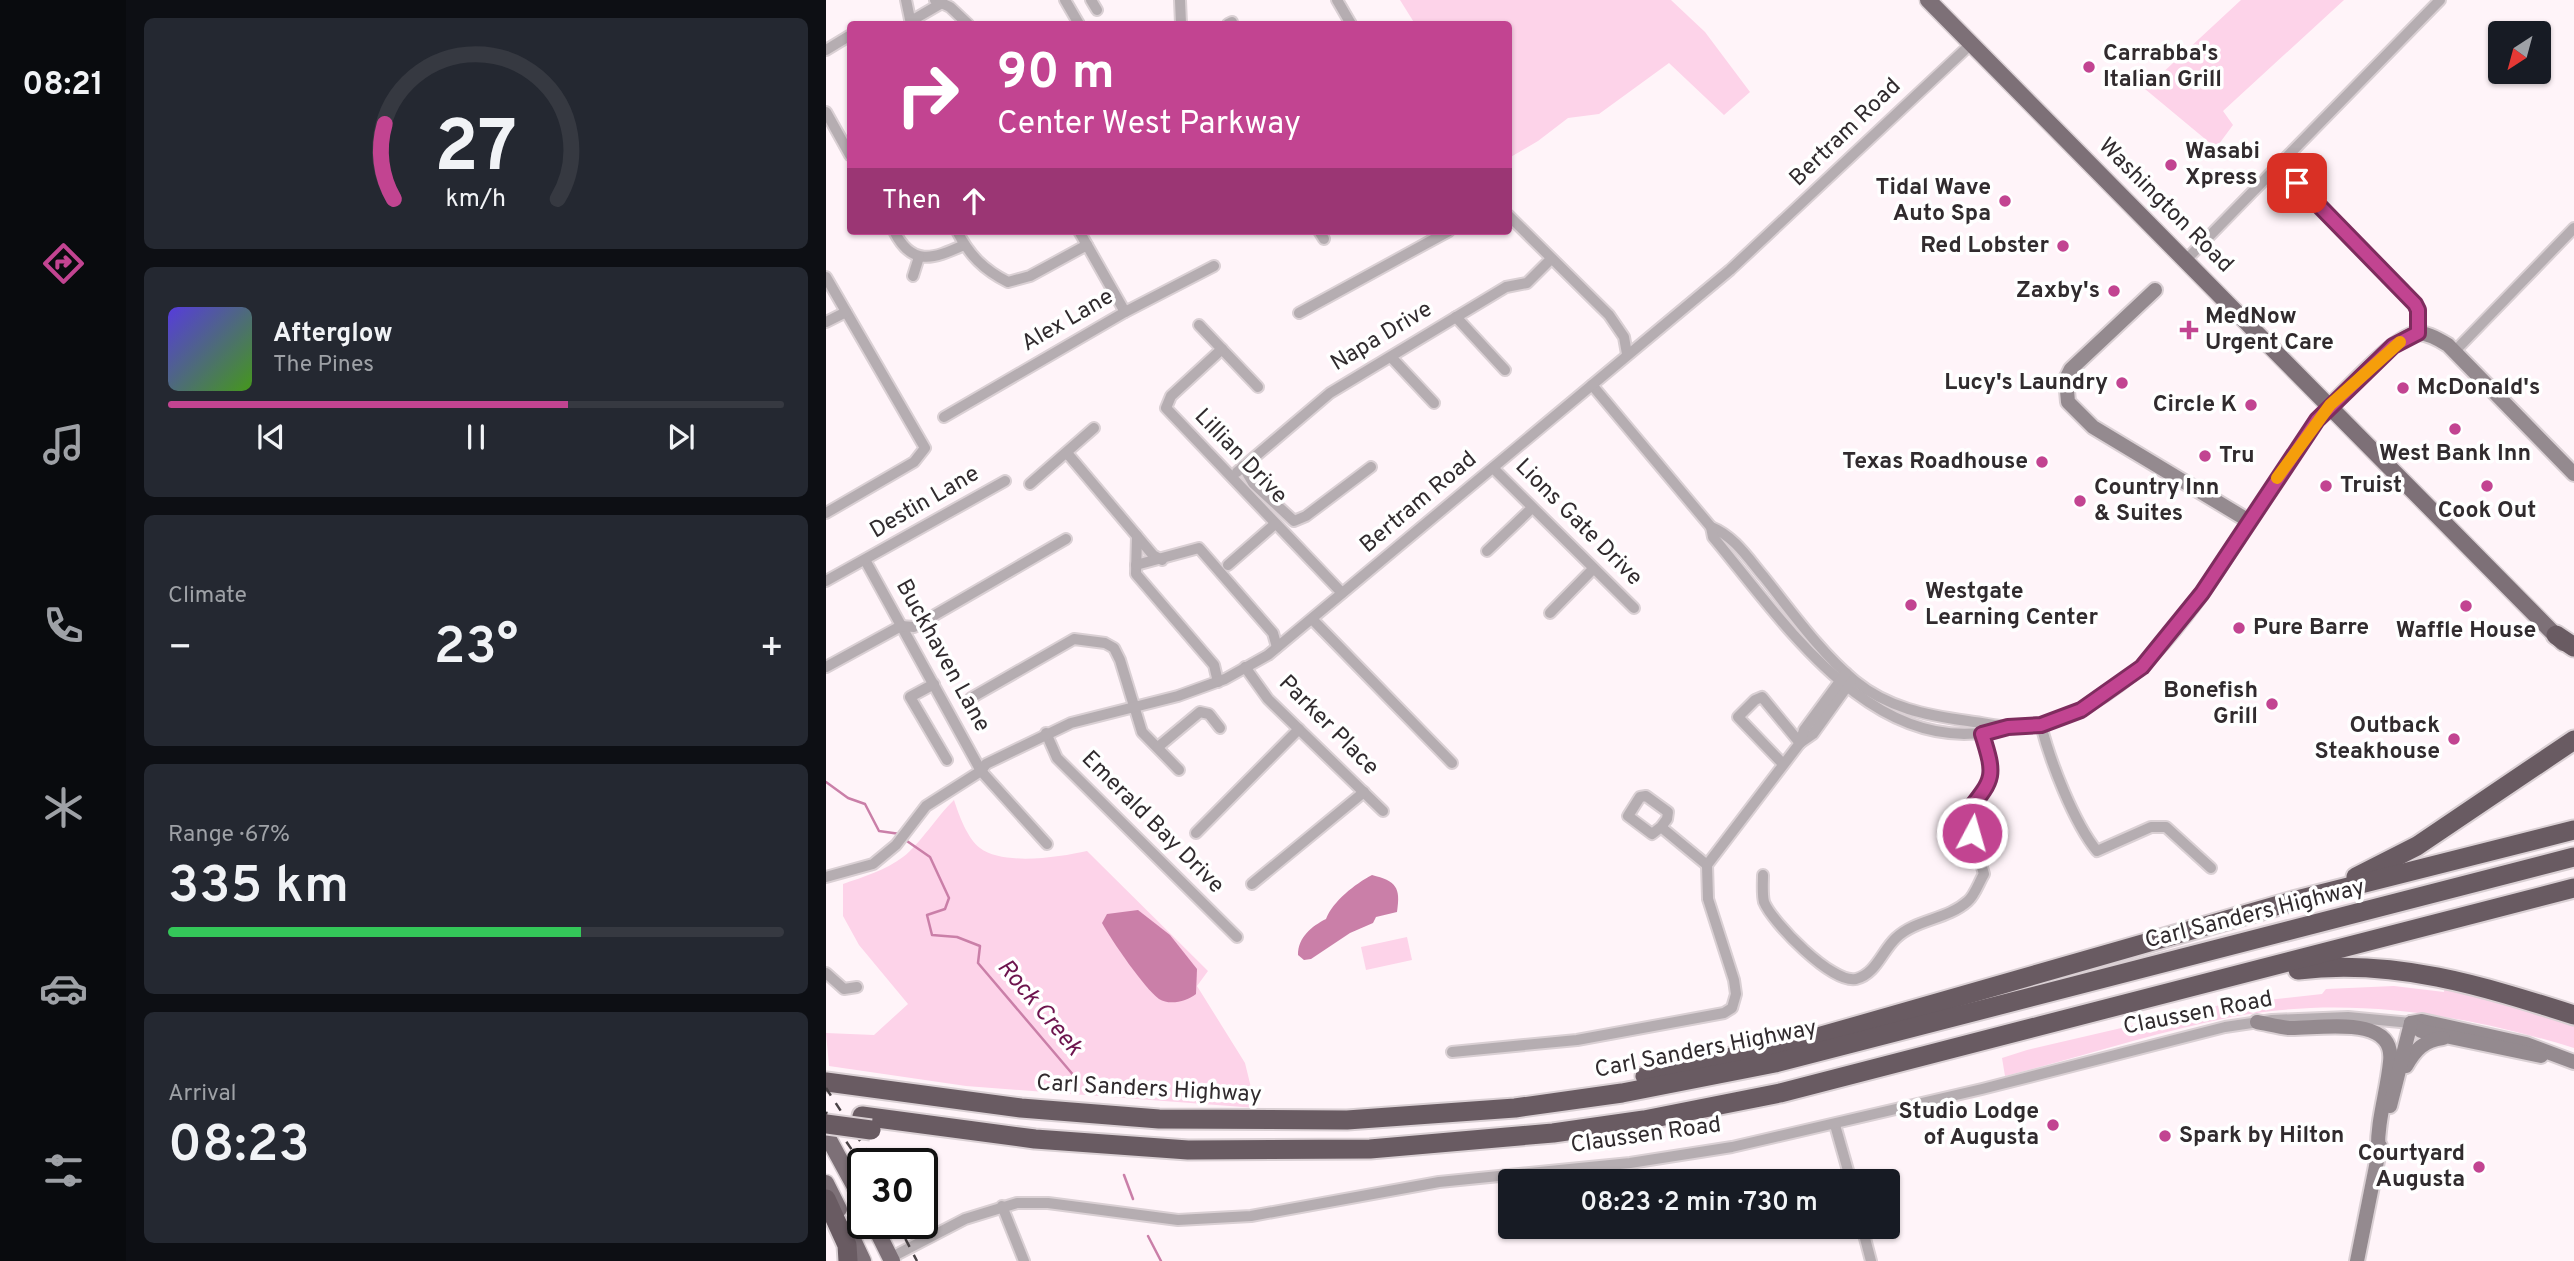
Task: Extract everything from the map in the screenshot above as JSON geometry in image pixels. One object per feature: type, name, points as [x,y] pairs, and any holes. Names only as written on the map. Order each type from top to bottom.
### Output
[{"type":"highway","points":[[2556,635],[2574,647]]},
{"type":"highway","points":[[2293,901],[2341,883],[2417,846],[2574,740]]},
{"type":"highway","points":[[1424,1116],[1495,1100],[1613,1083],[1779,1047],[2293,901],[2574,830]]},
{"type":"highway","name":"Carl Sanders Highway","points":[[834,1083],[1021,1108],[1159,1119],[1284,1122],[1424,1116],[1592,1098],[1775,1063],[2574,857]]},
{"type":"highway","points":[[826,1124],[866,1123],[1112,1146],[1249,1151],[1350,1150],[1493,1140],[1599,1127],[1780,1093],[2574,888]]},
{"type":"highway","points":[[2203,983],[2323,967],[2386,968],[2444,976],[2574,1015]]},
{"type":"highway","points":[[826,1111],[866,1123]]},
{"type":"highway","points":[[826,1199],[848,1245],[848,1261]]},
{"type":"main road","name":"Washington Road","points":[[1928,0],[2574,655]]},
{"type":"main road","points":[[826,1134],[847,1173]]},
{"type":"main road","points":[[826,1183],[863,1261]]},
{"type":"main road","points":[[880,1239],[889,1260]]},
{"type":"street","points":[[906,0],[911,21]]},
{"type":"street","points":[[1065,0],[1077,21]]},
{"type":"street","points":[[1180,0],[1181,21]]},
{"type":"street","points":[[1337,0],[1349,21]]},
{"type":"street","points":[[2186,260],[2441,0]]},
{"type":"street","points":[[914,21],[939,2],[950,6],[965,21]]},
{"type":"street","points":[[826,50],[847,37]]},
{"type":"street","name":"Bertram Road","points":[[826,877],[873,864],[896,845],[926,806],[981,771],[986,764],[1046,733],[1218,682],[1277,647],[1759,245],[1971,44]]},
{"type":"street","points":[[826,112],[847,150]]},
{"type":"street","points":[[2280,165],[2415,304],[2418,310],[2418,333]]},
{"type":"street","points":[[1512,219],[1609,315],[1625,337],[1627,354]]},
{"type":"street","points":[[2454,352],[2574,228]]},
{"type":"street","points":[[896,235],[901,244],[919,257],[938,257],[964,245]]},
{"type":"street","points":[[959,235],[985,270],[1008,282],[1030,276],[1087,245]]},
{"type":"street","points":[[1081,235],[1125,312]]},
{"type":"street","points":[[1299,313],[1442,235]]},
{"type":"street","points":[[913,276],[919,257]]},
{"type":"street","name":"Napa Drive","points":[[1370,467],[1306,516],[1294,521],[1240,469],[1330,393],[1506,287],[1527,283],[1551,259]]},
{"type":"street","name":"Alex Lane","points":[[944,417],[1125,312],[1214,266]]},
{"type":"street","points":[[826,277],[925,448],[914,463],[826,513]]},
{"type":"street","points":[[2155,290],[2071,369],[2066,379],[2068,402],[2075,412],[2101,432],[2249,521]]},
{"type":"street","points":[[826,322],[846,312]]},
{"type":"street","points":[[1456,317],[1505,370]]},
{"type":"street","points":[[1199,325],[1258,387]]},
{"type":"street","points":[[1592,385],[1711,527],[1734,541],[1846,680],[1869,704],[1913,724],[1950,733],[1982,734],[2008,727],[2041,725],[2081,710],[2142,667],[2192,608],[2330,405],[2393,346],[2418,333],[2441,340],[2574,474]]},
{"type":"street","name":"Lillian Drive","points":[[1222,349],[1171,396],[1167,408],[1342,593]]},
{"type":"street","points":[[1391,357],[1434,403]]},
{"type":"street","points":[[1030,484],[1094,428]]},
{"type":"street","points":[[1067,453],[1153,555],[1162,560]]},
{"type":"street","name":"Lions Gate Drive","points":[[1493,468],[1633,608]]},
{"type":"street","name":"Destin Lane","points":[[826,581],[1005,481]]},
{"type":"street","points":[[1487,551],[1532,508]]},
{"type":"street","points":[[1228,565],[1275,524]]},
{"type":"street","points":[[1137,536],[1136,574],[1214,665],[1218,682]]},
{"type":"street","points":[[826,667],[901,626],[914,627],[1066,539]]},
{"type":"street","points":[[1136,565],[1141,561],[1162,560],[1190,548],[1199,548],[1273,633],[1277,647]]},
{"type":"street","name":"Buckhaven Lane","points":[[865,561],[981,771],[1047,844]]},
{"type":"street","points":[[1550,613],[1594,569]]},
{"type":"street","points":[[1312,618],[1452,763]]},
{"type":"street","points":[[971,698],[1074,639],[1085,639],[1114,648],[1142,732],[1179,770]]},
{"type":"street","name":"Parker Place","points":[[1245,667],[1268,699],[1384,811]]},
{"type":"street","points":[[1846,680],[1904,709],[2008,727]]},
{"type":"street","points":[[1452,1052],[1577,1040],[1724,1013],[1732,1008],[1736,994],[1734,980],[1708,899],[1707,864],[1800,743],[1804,730],[1846,680]]},
{"type":"street","points":[[934,684],[910,697],[947,760]]},
{"type":"street","points":[[1783,764],[1738,717],[1755,700],[1762,697],[1800,743]]},
{"type":"street","points":[[1158,747],[1200,712],[1209,714],[1220,728]]},
{"type":"street","points":[[2041,725],[2049,756],[2087,839],[2097,851],[2151,827],[2166,827],[2211,868]]},
{"type":"street","points":[[1196,833],[1299,729]]},
{"type":"street","name":"Emerald Bay Drive","points":[[1046,733],[1057,758],[1237,937]]},
{"type":"street","points":[[1763,875],[1764,902],[1801,949],[1839,976],[1854,979],[1869,973],[1896,938],[1912,927],[1947,915],[1970,900],[1984,874],[1966,814],[1986,787],[1993,770],[1982,734]]},
{"type":"street","points":[[1252,884],[1364,792]]},
{"type":"street","points":[[1661,827],[1707,864]]},
{"type":"street","points":[[826,973],[844,989],[857,987]]},
{"type":"street","name":"Claussen Road","points":[[889,1260],[965,1219],[1002,1206],[1048,1203],[1178,1220],[1236,1218],[1438,1182],[1653,1159],[1732,1147],[1835,1125],[2191,1034],[2258,1022],[2348,1017],[2411,1023],[2422,1021],[2526,1044],[2572,1062]]},
{"type":"street","points":[[2258,1022],[2288,1028],[2323,1026],[2370,1030],[2384,1038],[2390,1049],[2390,1062],[2377,1127],[2378,1152]]},
{"type":"street","points":[[2357,1261],[2378,1152],[2411,1023]]},
{"type":"street","name":"Claussen Road","points":[[2411,1023],[2421,1031],[2572,1062]]},
{"type":"street","points":[[2397,1079],[2414,1051],[2431,1039],[2453,1038]]},
{"type":"street","points":[[1835,1125],[1848,1169]]},
{"type":"street","points":[[1002,1206],[1024,1261]]},
{"type":"street","points":[[1865,1239],[1871,1261]]},
{"type":"shaded area","points":[[1400,0],[1671,0],[1705,32],[1750,92],[1724,115],[1669,63],[1599,114],[1568,118],[1512,156],[1512,21],[1413,21]]},
{"type":"shaded area","points":[[2241,0],[2344,0],[2223,111],[2233,125],[2216,148],[2145,89]]},
{"type":"shaded area","points":[[954,800],[971,838],[990,854],[1032,858],[1087,851],[1208,971],[1197,986],[1245,1063],[1256,1108],[966,1086],[829,1066],[826,1033],[874,1035],[908,1004],[859,945],[843,916],[843,884],[882,869],[903,857]]},
{"type":"shaded area","points":[[1372,875],[1395,886],[1398,897],[1397,912],[1376,917],[1373,923],[1350,933],[1311,959],[1304,960],[1298,955],[1300,943],[1307,933],[1326,919],[1345,894]]},
{"type":"shaded area","points":[[1138,910],[1170,935],[1197,969],[1196,994],[1192,997],[1173,1002],[1159,999],[1137,975],[1102,923],[1107,914]]},
{"type":"shaded area","points":[[1407,937],[1412,960],[1366,970],[1361,947]]},
{"type":"shaded area","points":[[2445,983],[2574,1021],[2574,1048],[2448,1017],[2362,1008],[2319,1008],[2275,1011],[2204,1023],[2005,1076],[2002,1058],[2027,1050],[2259,996],[2268,1000],[2322,994],[2326,989],[2394,986],[2444,992]]},
{"type":"waterway","name":"Rock Creek","points":[[826,782],[848,798],[865,804],[879,831],[900,834]]},
{"type":"waterway","name":"Rock Creek","points":[[904,839],[930,857],[949,898],[945,909],[927,915],[932,935],[957,937],[980,946],[978,963],[1075,1077]]},
{"type":"waterway","name":"Rock Creek","points":[[1124,1175],[1133,1199]]},
{"type":"waterway","name":"Rock Creek","points":[[1148,1236],[1161,1261]]},
{"type":"railway","points":[[826,1088],[865,1148]]},
{"type":"railway","points":[[826,1112],[851,1148]]},
{"type":"railway","points":[[905,1239],[917,1261]]},
{"type":"slow traffic","points":[[2277,478],[2315,421],[2400,342]]},
{"type":"place","name":"Carrabba's Italian Grill","points":[[2089,67]]},
{"type":"place","name":"Wasabi Xpress","points":[[2171,165]]},
{"type":"place","name":"Tidal Wave Auto Spa","points":[[2005,201]]},
{"type":"place","name":"Red Lobster","points":[[2063,246]]},
{"type":"place","name":"Zaxby's","points":[[2114,291]]},
{"type":"place","name":"MedNow Urgent Care","points":[[2189,330]]},
{"type":"place","name":"Lucy's Laundry","points":[[2122,383]]},
{"type":"place","name":"McDonald's","points":[[2403,388]]},
{"type":"place","name":"Circle K","points":[[2251,405]]},
{"type":"place","name":"West Bank Inn","points":[[2455,429]]},
{"type":"place","name":"Tru","points":[[2205,456]]},
{"type":"place","name":"Texas Roadhouse","points":[[2042,462]]},
{"type":"place","name":"Truist","points":[[2326,486]]},
{"type":"place","name":"Cook Out","points":[[2487,486]]},
{"type":"place","name":"Country Inn & Suites","points":[[2080,501]]},
{"type":"place","name":"Westgate Learning Center","points":[[1911,605]]},
{"type":"place","name":"Waffle House","points":[[2466,606]]},
{"type":"place","name":"Pure Barre","points":[[2239,628]]},
{"type":"place","name":"Bonefish Grill","points":[[2272,704]]},
{"type":"place","name":"Outback Steakhouse","points":[[2454,739]]},
{"type":"place","name":"Studio Lodge of Augusta","points":[[2053,1125]]},
{"type":"place","name":"Spark by Hilton","points":[[2165,1136]]},
{"type":"place","name":"Courtyard Augusta","points":[[2479,1167]]},
{"type":"route","points":[[1972,833],[1966,814],[1986,787],[1993,770],[1982,734],[2008,727],[2041,725],[2081,710],[2142,667],[2192,608],[2317,420],[2393,346],[2418,333],[2418,310],[2415,304],[2297,183]]}]
